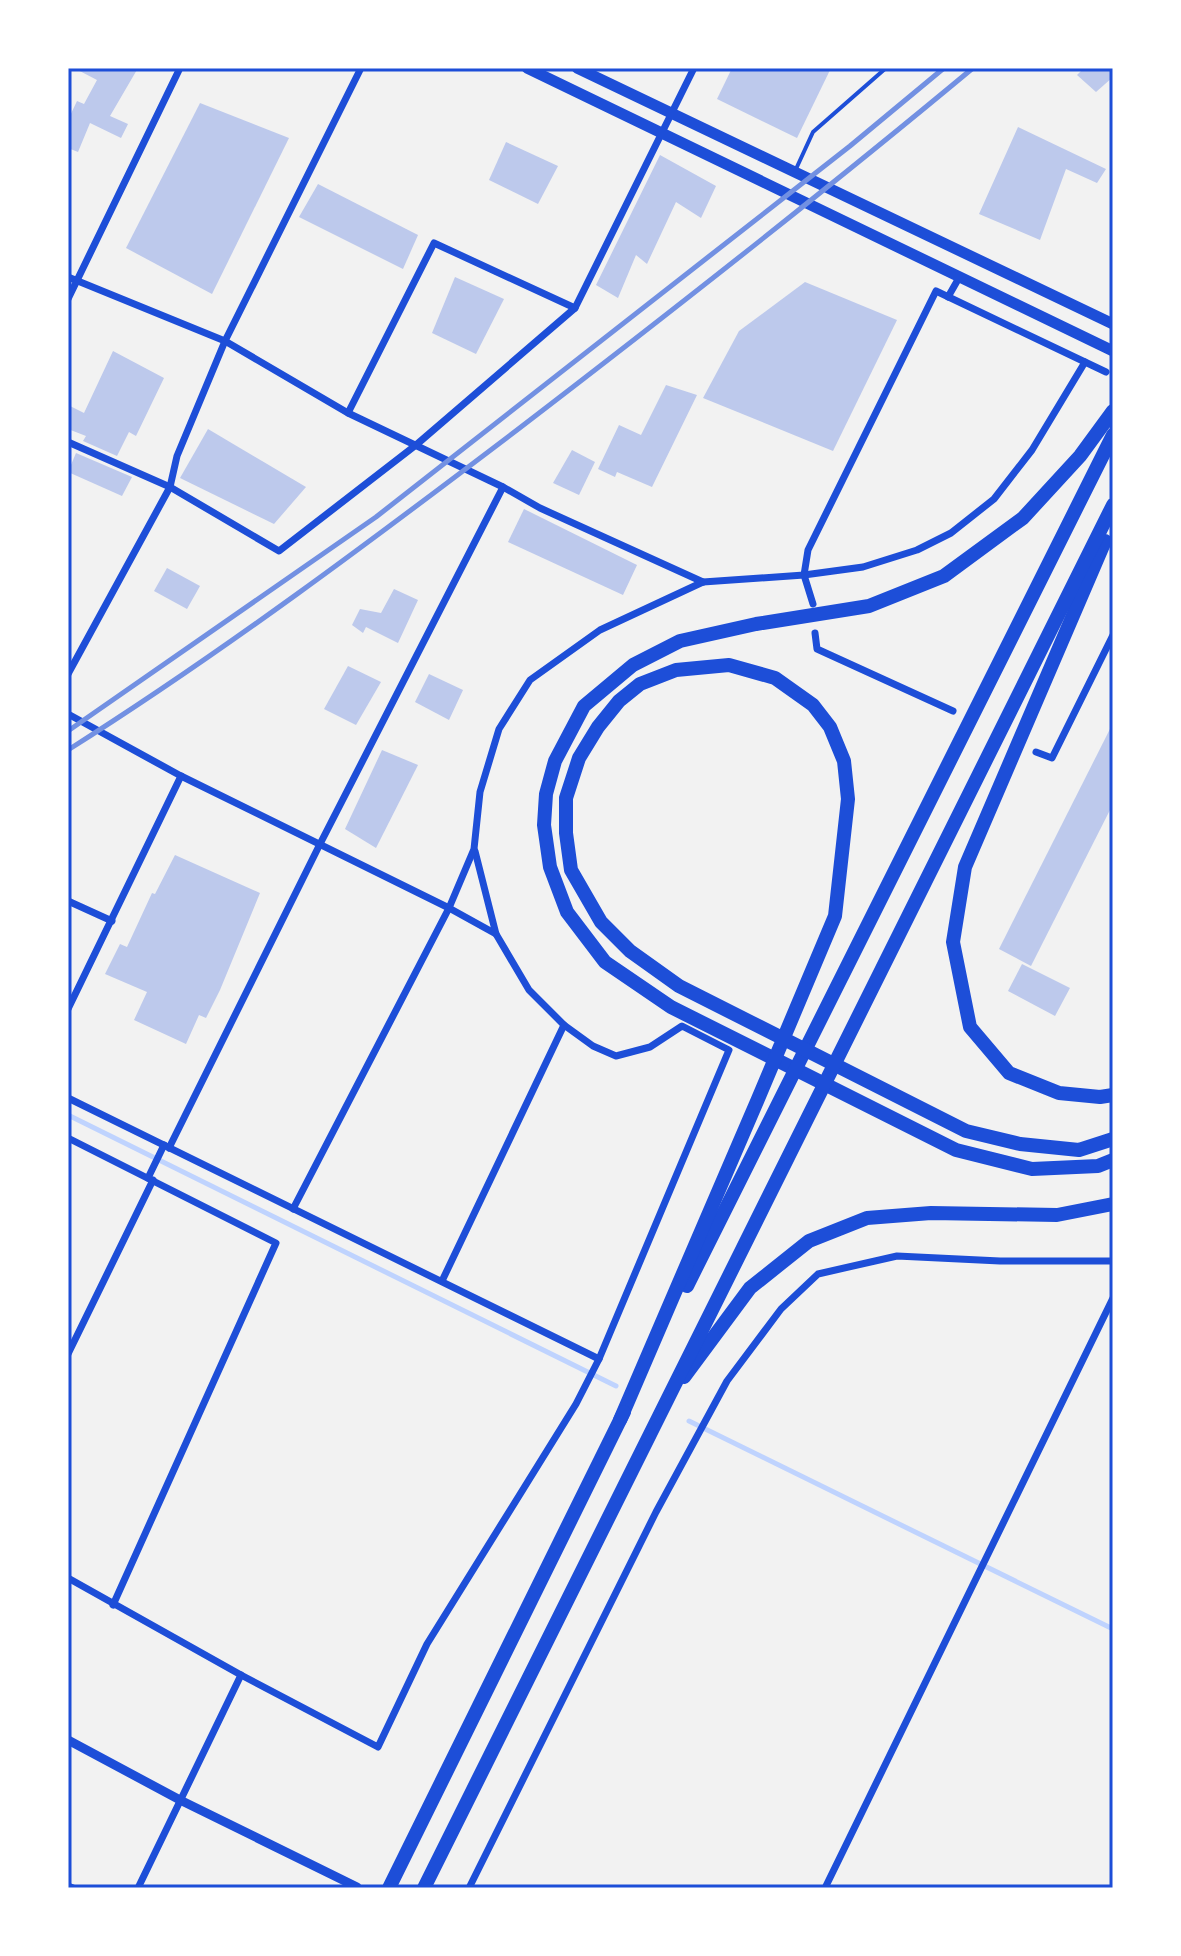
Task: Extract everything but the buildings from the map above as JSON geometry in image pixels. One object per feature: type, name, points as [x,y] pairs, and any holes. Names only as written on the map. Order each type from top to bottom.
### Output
[{"type":"highway","points":[[1113,411],[1080,456],[1023,518],[944,576],[869,606],[756,624],[680,641],[633,665],[584,706],[555,761],[546,794],[544,825],[550,867],[567,912],[605,962],[671,1007],[956,1150],[1032,1169],[1098,1166],[1113,1160]]},
{"type":"highway","points":[[389,1888],[1113,435]]},
{"type":"highway","points":[[424,1888],[1113,505]]},
{"type":"highway","points":[[1113,522],[965,867],[953,942],[970,1027],[1009,1073],[1059,1093],[1100,1097],[1113,1095]]},
{"type":"highway","points":[[620,1420],[835,916],[848,799],[844,761],[830,727],[813,705],[775,678],[729,665],[676,670],[640,684],[619,701],[598,727],[579,758],[566,798],[566,833],[571,870],[601,922],[630,951],[679,986],[966,1131],[1020,1144],[1079,1150],[1113,1139]]},
{"type":"highway","points":[[662,1407],[750,1288],[809,1241],[867,1218],[931,1213],[1057,1215],[1113,1204]]},
{"type":"main road","points":[[527,68],[1113,351]]},
{"type":"main road","points":[[577,68],[1113,324]]},
{"type":"street","points":[[68,299],[180,68]]},
{"type":"street","points":[[68,674],[170,487],[177,456],[225,341],[361,68]]},
{"type":"street","points":[[68,442],[170,487],[279,551],[416,445],[575,308],[694,68]]},
{"type":"street","points":[[348,413],[434,243],[575,308]]},
{"type":"street","points":[[948,297],[960,276]]},
{"type":"street","points":[[68,277],[225,341],[348,413],[503,487],[540,508],[703,582]]},
{"type":"street","points":[[813,604],[804,575],[808,550],[936,291],[1106,372]]},
{"type":"street","points":[[293,1209],[449,908],[474,849],[480,792],[499,729],[530,680],[600,630],[703,582],[804,575],[863,567],[917,550],[951,533],[994,499],[1023,463],[1085,362]]},
{"type":"street","points":[[68,1354],[165,1148],[503,487]]},
{"type":"street","points":[[815,633],[817,649],[953,711]]},
{"type":"street","points":[[1036,752],[1052,758],[1113,635]]},
{"type":"street","points":[[68,714],[181,776],[496,934]]},
{"type":"street","points":[[68,1009],[181,776]]},
{"type":"street","points":[[68,1578],[378,1747],[427,1644],[586,1384],[729,1050],[682,1026],[650,1047],[616,1056],[593,1046],[564,1025],[529,990],[496,934],[474,849]]},
{"type":"street","points":[[68,901],[112,921]]},
{"type":"street","points":[[442,1281],[564,1025]]},
{"type":"street","points":[[68,1098],[442,1281],[598,1362]]},
{"type":"street","points":[[68,1138],[151,1177],[276,1243],[113,1605]]},
{"type":"street","points":[[469,1888],[656,1512],[727,1381],[781,1309],[818,1274],[897,1256],[1000,1261],[1113,1261]]},
{"type":"street","points":[[825,1888],[1113,1298]]},
{"type":"street","points":[[138,1888],[241,1675]]},
{"type":"street","points":[[68,1740],[180,1800],[357,1887]]},
{"type":"lane","points":[[795,173],[813,132],[886,68]]},
{"type":"waterway","points":[[68,1115],[616,1386]]},
{"type":"waterway","points":[[689,1421],[1113,1629]]},
{"type":"railway","points":[[68,731],[376,517],[850,146],[944,68]]},
{"type":"railway","points":[[68,750],[240,635],[462,472],[747,251],[973,68]]}]
